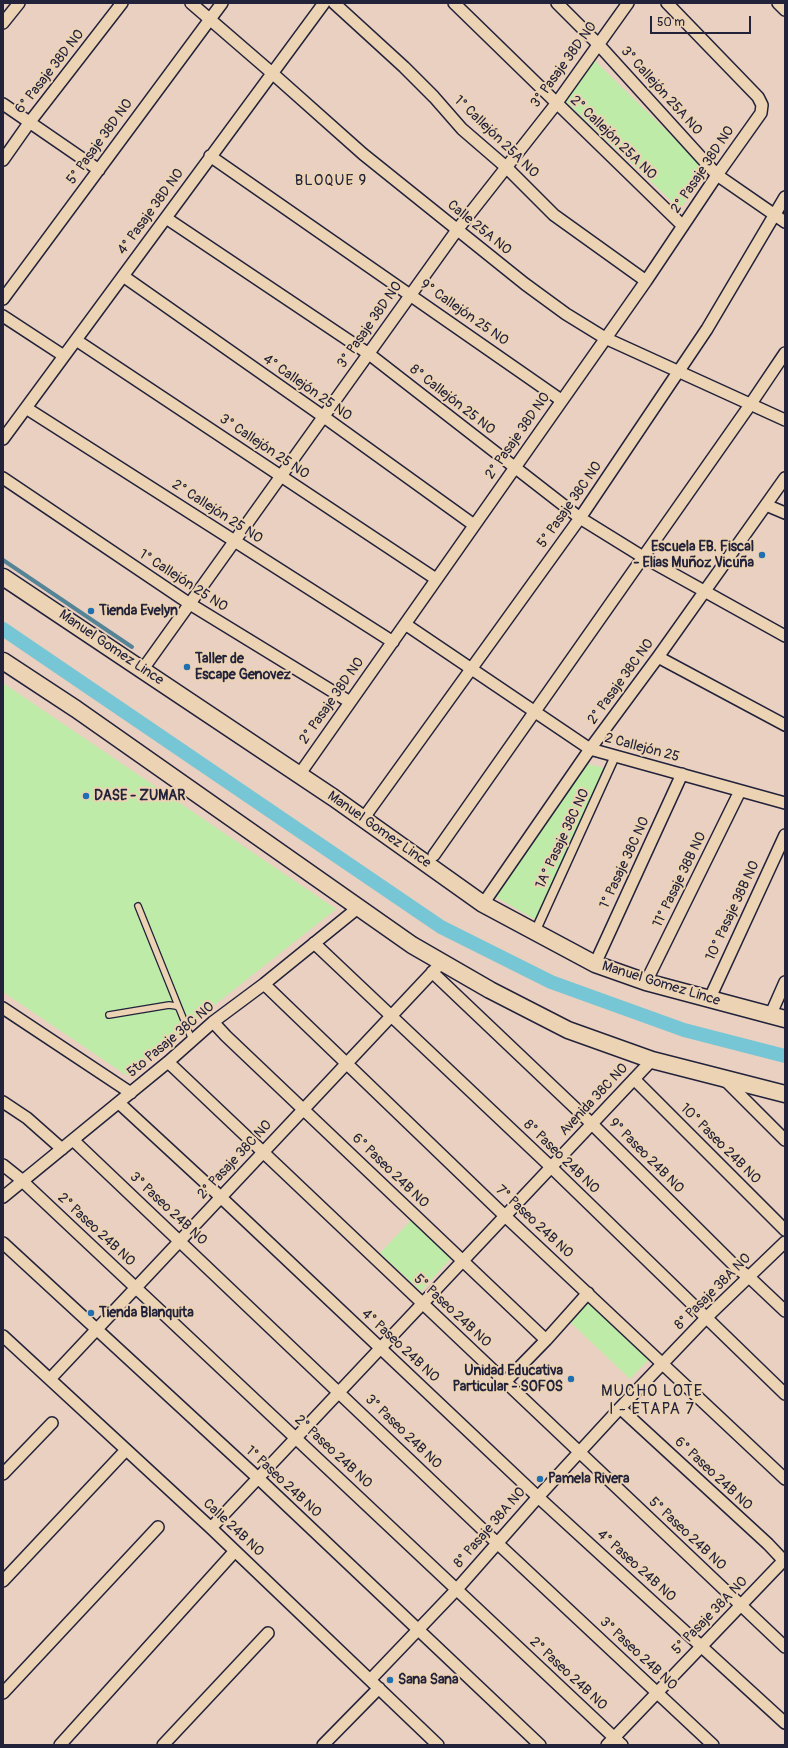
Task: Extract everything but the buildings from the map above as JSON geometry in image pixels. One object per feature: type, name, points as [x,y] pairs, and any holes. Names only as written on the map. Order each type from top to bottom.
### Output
[{"type":"main road","name":"Manuel Gomez Lince","points":[[3,577],[143,669],[299,775],[483,904],[595,964],[646,982],[709,1000],[778,1017]]},
{"type":"main road","points":[[3,661],[76,709],[359,907],[412,945],[437,967],[490,990],[568,1030],[652,1060],[785,1094]]},
{"type":"street","points":[[3,23],[19,3]]},
{"type":"street","name":"6° Pasaje 38D NO","points":[[3,160],[29,123],[122,3]]},
{"type":"street","name":"Calle 25A NO","points":[[191,3],[363,154],[457,230],[566,314],[605,338],[785,420]]},
{"type":"street","name":"5° Pasaje 38D NO","points":[[3,299],[222,3]]},
{"type":"street","name":"4° Pasaje 38D NO","points":[[3,439],[324,3]]},
{"type":"street","name":"1° Callejón 25A NO","points":[[334,3],[404,67],[434,97],[462,129],[506,167],[554,215],[646,280]]},
{"type":"street","name":"2° Callejón 25A NO","points":[[454,3],[683,226]]},
{"type":"street","name":"3° Callejón 25A NO","points":[[557,3],[598,44],[717,175],[785,222]]},
{"type":"street","name":"3° Pasaje 38D NO","points":[[143,669],[457,230],[556,104],[628,3]]},
{"type":"street","name":"2° Pasaje 38D NO","points":[[299,775],[646,280],[761,113],[762,105],[758,97],[668,3]]},
{"type":"street","points":[[778,3],[785,10]]},
{"type":"street","points":[[3,104],[98,170]]},
{"type":"street","name":"9° Callejón 25 NO","points":[[210,156],[411,294],[561,400]]},
{"type":"street","name":"5° Pasaje 38C NO","points":[[363,819],[580,518],[707,329],[773,214],[785,197]]},
{"type":"street","name":"8° Callejón 25 NO","points":[[166,218],[369,354],[580,518],[703,592],[785,636]]},
{"type":"street","name":"4° Callejón 25 NO","points":[[123,276],[324,417],[474,525]]},
{"type":"street","points":[[3,316],[64,356]]},
{"type":"street","name":"3° Callejón 25 NO","points":[[76,340],[436,579]]},
{"type":"street","points":[[434,855],[785,353]]},
{"type":"street","name":"2° Callejón 25 NO","points":[[26,408],[393,642]]},
{"type":"street","name":"1° Callejón 25 NO","points":[[3,478],[190,604],[350,702]]},
{"type":"street","name":"2° Pasaje 38C NO","points":[[483,904],[590,749],[658,657],[785,478]]},
{"type":"street","points":[[766,506],[785,513]]},
{"type":"street","name":"2 Callejón 25","points":[[404,624],[472,668],[533,712],[590,749],[785,803]]},
{"type":"street","points":[[658,657],[785,725]]},
{"type":"street","name":"1A° Pasaje 38C NO","points":[[535,932],[615,756]]},
{"type":"street","name":"1° Pasaje 38C NO","points":[[595,964],[682,774]]},
{"type":"street","name":"11° Pasaje 38B NO","points":[[646,982],[740,791]]},
{"type":"street","name":"10° Pasaje 38B NO","points":[[709,1000],[785,834]]},
{"type":"street","name":"5to Pasaje 38C NO","points":[[3,1197],[119,1103],[214,1022],[264,984],[359,907]]},
{"type":"street","name":"8° Paseo 24B NO","points":[[314,943],[551,1167],[785,1394]]},
{"type":"street","name":"2° Pasaje 38C NO","points":[[50,1379],[437,967]]},
{"type":"street","name":"9° Paseo 24B NO","points":[[437,967],[738,1269],[749,1277],[785,1311]]},
{"type":"street","points":[[778,1017],[785,982]]},
{"type":"street","name":"7° Paseo 24B NO","points":[[264,984],[505,1216],[785,1479]]},
{"type":"street","points":[[3,1008],[131,1093]]},
{"type":"street","name":"6° Paseo 24B NO","points":[[214,1022],[226,1036],[546,1340]]},
{"type":"street","name":"Avenida 38C NO","points":[[211,1528],[652,1060]]},
{"type":"street","name":"5° Paseo 24B NO","points":[[168,1062],[785,1647]]},
{"type":"street","name":"10° Paseo 24B NO","points":[[634,1079],[785,1230]]},
{"type":"street","points":[[725,1079],[785,1140]]},
{"type":"street","points":[[3,1102],[27,1118],[62,1149]]},
{"type":"street","name":"4° Paseo 24B NO","points":[[119,1103],[538,1496],[785,1722]]},
{"type":"street","name":"3° Paseo 24B NO","points":[[73,1140],[713,1745]]},
{"type":"street","name":"2° Paseo 24B NO","points":[[3,1164],[457,1589],[614,1743]]},
{"type":"street","name":"8° Pasaje 38A NO","points":[[370,1680],[457,1589],[538,1496],[620,1408],[707,1317],[785,1242]]},
{"type":"street","name":"1° Paseo 24B NO","points":[[3,1243],[258,1478],[540,1745]]},
{"type":"street","points":[[505,1382],[546,1340],[588,1293]]},
{"type":"street","name":"Calle 24B NO","points":[[3,1336],[236,1551],[438,1745]]},
{"type":"street","name":"6° Paseo 24B NO","points":[[620,1408],[784,1561]]},
{"type":"street","points":[[3,1474],[52,1423]]},
{"type":"street","points":[[3,1581],[126,1450]]},
{"type":"street","points":[[3,1694],[158,1527]]},
{"type":"street","points":[[60,1745],[236,1551]]},
{"type":"street","name":"5° Pasaje 38A NO","points":[[614,1743],[657,1693],[784,1561]]},
{"type":"street","points":[[163,1745],[268,1633]]},
{"type":"street","points":[[323,1745],[379,1688]]},
{"type":"lane","points":[[138,906],[192,1040]]},
{"type":"lane","points":[[109,1015],[169,1005],[176,1006],[178,1008]]},
{"type":"green space","points":[[593,59],[708,171],[680,209],[564,100]]},
{"type":"green space","name":"DASE - ZUMAR","points":[[3,683],[336,909],[126,1075],[3,992]]},
{"type":"green space","points":[[584,763],[604,768],[536,920],[494,896]]},
{"type":"green space","points":[[412,1219],[452,1257],[421,1291],[380,1253]]},
{"type":"green space","points":[[588,1300],[650,1358],[630,1379],[569,1321]]},
{"type":"waterway","points":[[3,560],[132,647]]},
{"type":"waterway","points":[[3,629],[441,927],[551,982],[684,1030],[785,1056]]},
{"type":"place","name":"Escuela EB. Fiscal - Elias Muñoz Vicuña","points":[[762,555]]},
{"type":"place","name":"Tienda Evelyn","points":[[91,611]]},
{"type":"place","name":"Taller de Escape Genovez","points":[[187,667]]},
{"type":"place","name":"DASE - ZUMAR","points":[[86,796]]},
{"type":"place","name":"Tienda Blanquita","points":[[91,1313]]},
{"type":"place","name":"Unidad Educativa Particular - SOFOS","points":[[571,1379]]},
{"type":"place","name":"Pamela Rivera","points":[[540,1479]]},
{"type":"place","name":"Sana Sana","points":[[390,1680]]},
{"type":"district","name":"BLOQUE 9","points":[[331,181]]},
{"type":"district","name":"MUCHO LOTE I - ETAPA 7","points":[[652,1401]]}]
